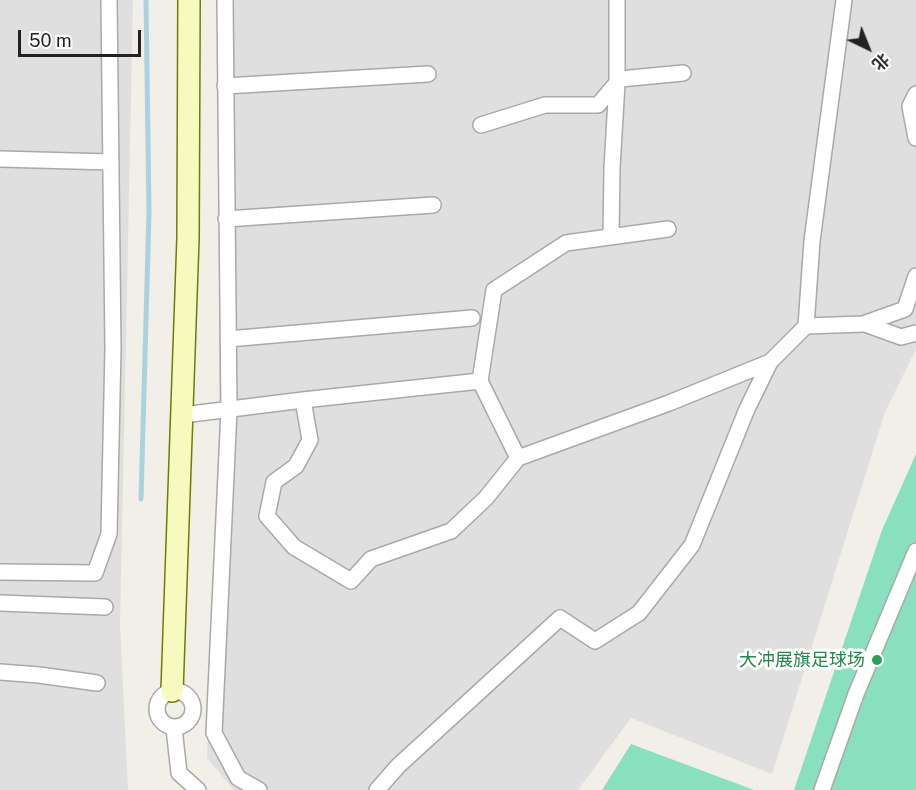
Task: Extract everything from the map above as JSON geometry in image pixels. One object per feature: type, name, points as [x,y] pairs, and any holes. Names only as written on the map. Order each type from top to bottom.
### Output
[{"type":"street","points":[[0,572],[95,573],[109,534],[113,348],[109,0]]},
{"type":"street","points":[[172,692],[188,238],[189,0]]},
{"type":"street","points":[[225,0],[229,410],[214,733],[238,778],[259,790]]},
{"type":"street","points":[[611,237],[617,83],[617,0]]},
{"type":"street","points":[[377,790],[398,766],[560,618],[596,641],[639,614],[692,545],[747,409],[770,362],[806,326],[812,241],[844,0]]},
{"type":"street","points":[[481,125],[545,105],[598,105],[620,79],[684,72]]},
{"type":"street","points":[[225,86],[428,74]]},
{"type":"street","points":[[916,94],[910,105],[916,138]]},
{"type":"street","points":[[0,159],[111,162]]},
{"type":"street","points":[[226,219],[433,205]]},
{"type":"street","points":[[518,458],[480,381],[494,290],[566,243],[668,229]]},
{"type":"street","points":[[806,326],[865,324],[905,309],[916,276]]},
{"type":"street","points":[[228,339],[472,318]]},
{"type":"street","points":[[865,324],[901,337],[916,333]]},
{"type":"street","points":[[303,400],[310,440],[296,466],[274,482],[267,516],[294,547],[351,581],[371,559],[451,531],[486,498],[518,458],[669,403],[770,362]]},
{"type":"street","points":[[183,415],[480,381]]},
{"type":"street","points":[[822,790],[856,694],[916,551]]},
{"type":"street","points":[[0,603],[105,607]]},
{"type":"street","points":[[0,672],[97,683]]},
{"type":"street","points":[[172,692],[184,694],[193,708],[190,720],[174,728],[163,723],[157,713],[162,696],[172,692]]},
{"type":"street","points":[[174,728],[179,773],[198,790]]},
{"type":"shaded area","points":[[0,0],[133,0],[120,624],[128,790],[0,790]]},
{"type":"shaded area","points":[[219,0],[916,0],[916,349],[885,412],[772,774],[631,718],[578,790],[234,790],[207,758],[219,431]]},
{"type":"green space","name":"大冲展旗足球场","points":[[916,454],[916,790],[794,790],[882,530]]},
{"type":"green space","points":[[631,744],[754,790],[602,790]]},
{"type":"waterway","points":[[141,499],[149,212],[146,0]]},
{"type":"place","name":"大冲展旗足球场","points":[[877,660]]}]
